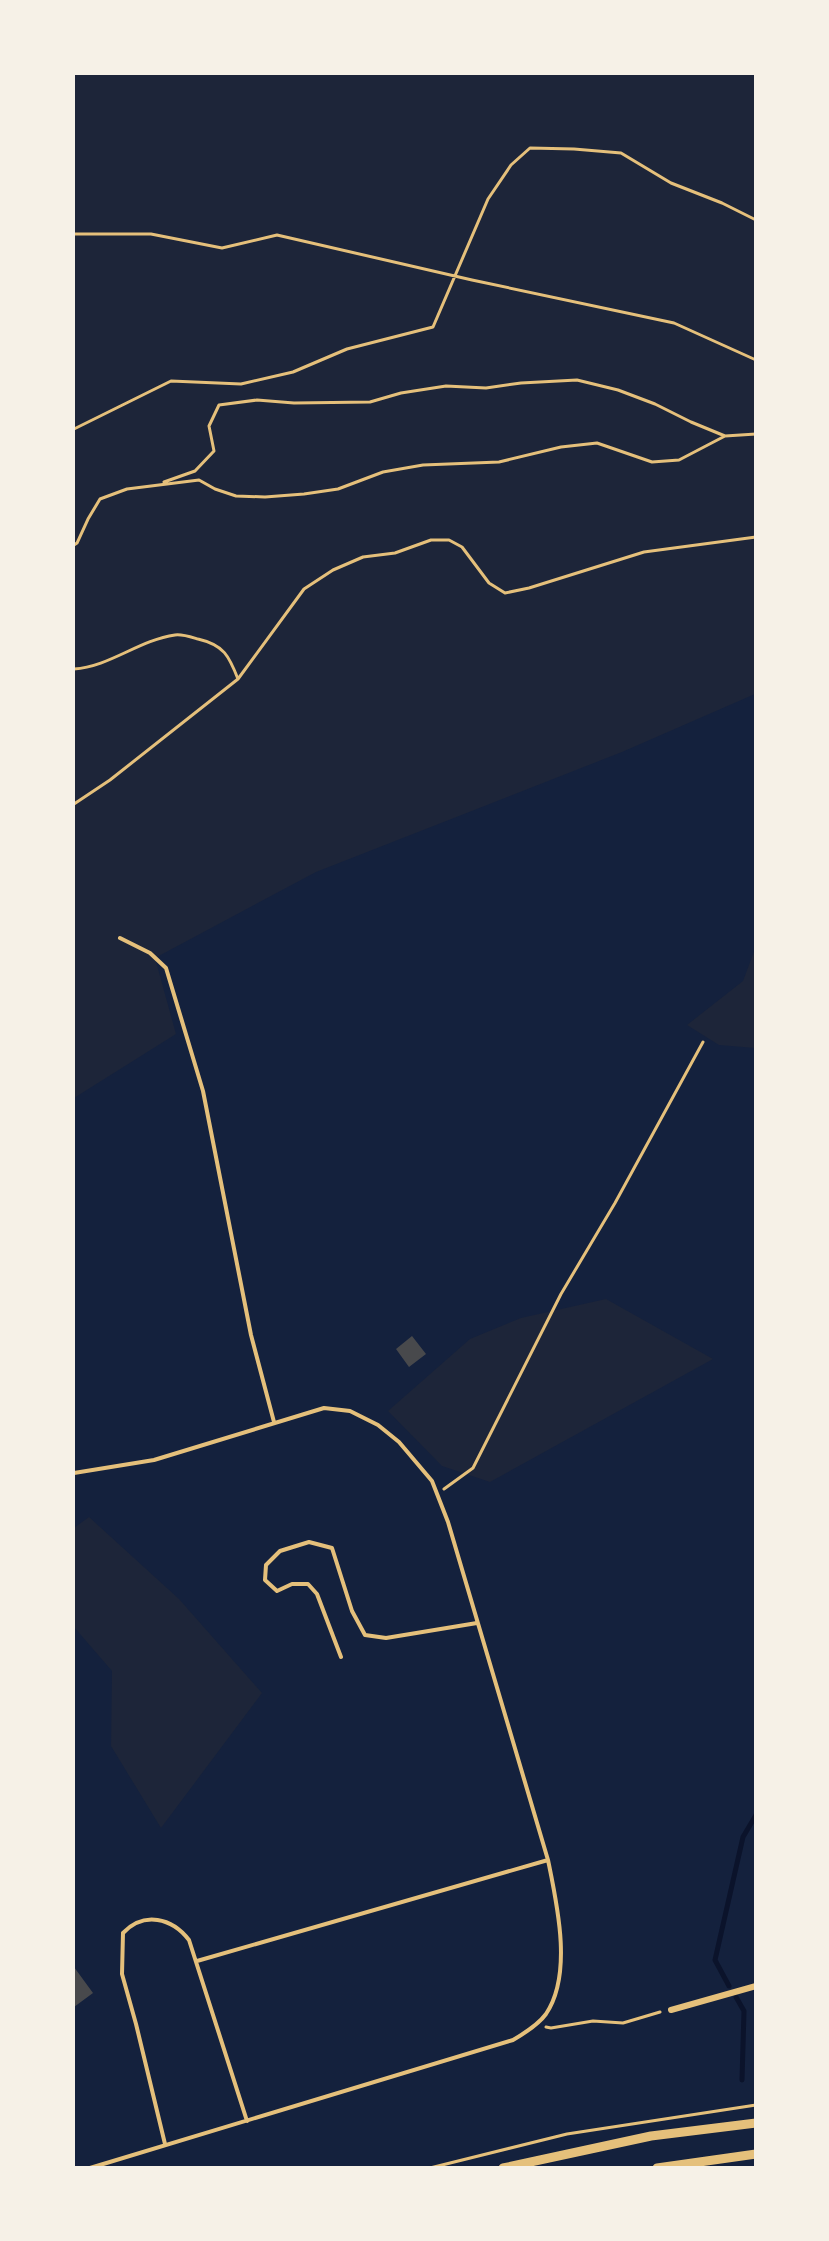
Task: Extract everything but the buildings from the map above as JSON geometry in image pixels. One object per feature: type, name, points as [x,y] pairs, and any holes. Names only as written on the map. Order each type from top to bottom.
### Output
[{"type":"street","points":[[671,2010],[756,1986]]},
{"type":"street","points":[[503,2168],[651,2136],[756,2123]]},
{"type":"street","points":[[657,2168],[756,2154]]},
{"type":"lane","points":[[120,938],[150,953],[166,968],[172,986],[202,1090],[251,1335],[274,1422]]},
{"type":"lane","points":[[74,1473],[154,1460],[324,1408],[350,1411],[378,1425],[399,1442],[432,1481],[448,1522],[548,1860],[558,1905],[561,1935],[560,1970],[555,1993],[547,2013],[537,2024],[513,2040],[90,2168]]},
{"type":"lane","points":[[340,1657],[317,1594],[308,1584],[292,1584],[278,1591],[265,1580],[266,1565],[280,1551],[309,1542],[332,1548],[352,1611],[365,1635],[386,1638],[477,1623]]},
{"type":"lane","points":[[197,1961],[548,1860]]},
{"type":"lane","points":[[165,2144],[122,1974],[123,1933],[130,1926],[144,1920],[170,1922],[181,1929],[189,1940],[247,2121]]},
{"type":"path","points":[[74,429],[171,381],[241,384],[292,372],[347,349],[433,327],[488,199],[511,165],[530,148],[621,153],[670,183],[756,220]]},
{"type":"path","points":[[74,234],[151,234],[222,248],[277,235],[674,323],[756,360]]},
{"type":"path","points":[[159,484],[195,471],[214,451],[209,426],[219,405],[257,400],[294,403],[370,402],[401,393],[446,386],[486,388],[521,383],[577,380],[618,390],[655,404],[725,436]]},
{"type":"path","points":[[74,545],[100,499],[127,489],[199,480],[215,489],[236,496],[304,494],[338,489],[383,472],[462,462],[499,462],[561,447],[597,443],[652,462],[679,460],[725,436],[756,434]]},
{"type":"path","points":[[74,804],[110,780],[238,679],[303,589],[333,570],[363,557],[395,553],[431,540],[449,540],[462,547],[489,583],[505,593],[529,588],[644,552],[756,537]]},
{"type":"path","points":[[74,669],[89,668],[140,646],[177,634],[210,642],[230,657],[238,679]]},
{"type":"path","points":[[438,1493],[472,1468],[561,1294],[615,1203],[703,1042]]},
{"type":"path","points":[[537,2024],[551,2028],[593,2021],[623,2023],[671,2010]]},
{"type":"path","points":[[430,2168],[567,2134],[756,2105]]},
{"type":"shaded area","points":[[74,74],[755,74],[755,694],[622,752],[316,872],[155,958],[176,1034],[74,1098]]},
{"type":"shaded area","points":[[755,949],[755,1048],[719,1045],[687,1025],[743,981]]},
{"type":"shaded area","points":[[606,1299],[713,1359],[490,1482],[442,1466],[388,1411],[470,1339],[521,1318]]},
{"type":"shaded area","points":[[89,1517],[179,1599],[262,1693],[161,1828],[111,1746],[112,1671],[74,1627],[74,1528]]},
{"type":"waterway","points":[[729,1986],[715,1960],[743,1837],[756,1815]]},
{"type":"waterway","points":[[736,1997],[744,2011],[742,2080]]}]
